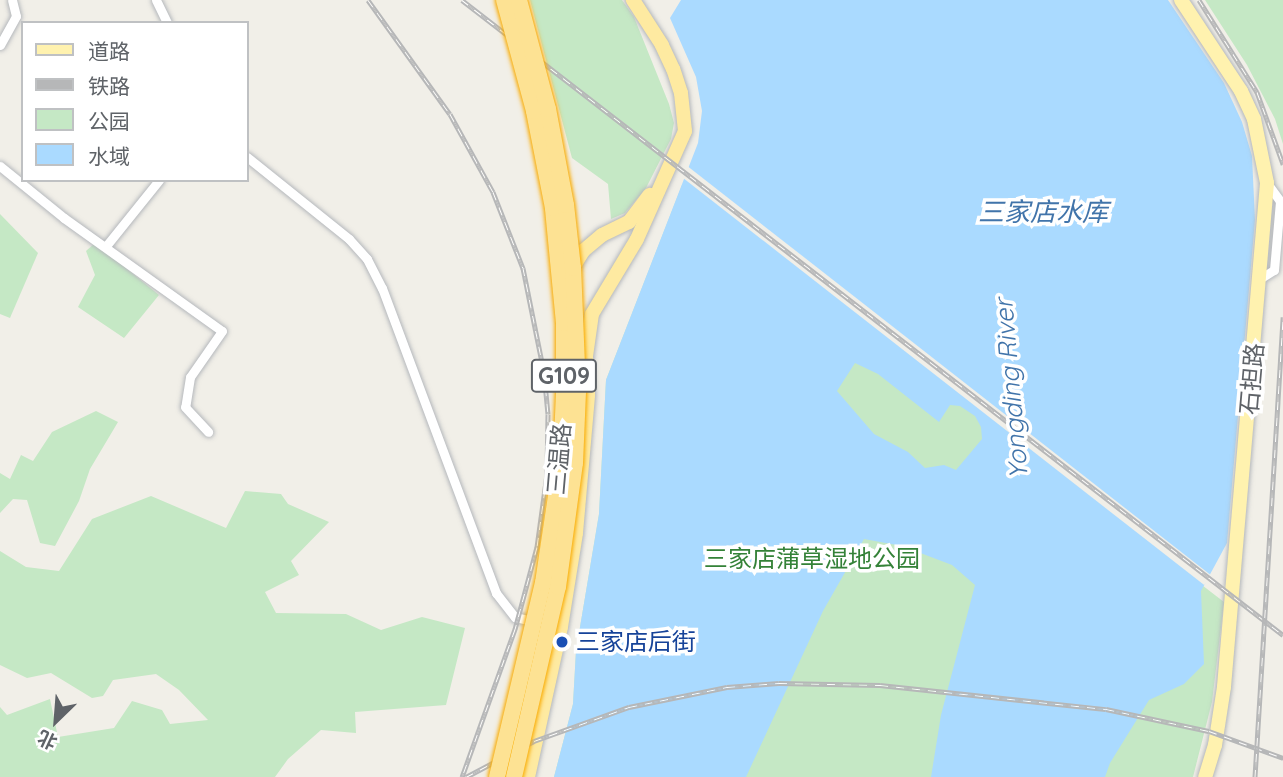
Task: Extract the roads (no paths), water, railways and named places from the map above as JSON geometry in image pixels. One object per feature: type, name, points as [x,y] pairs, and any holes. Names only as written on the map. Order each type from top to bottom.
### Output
[{"type":"highway","points":[[504,0],[534,111],[553,208],[564,323]]},
{"type":"highway","points":[[514,777],[558,587],[575,463],[578,391],[575,295],[566,205],[548,109],[519,0]]},
{"type":"highway","name":"三温路","points":[[528,777],[561,627],[584,466],[589,395],[586,356],[592,314],[637,239],[685,131],[681,93],[662,45],[633,0]]},
{"type":"highway","name":"三温路","points":[[497,777],[536,622],[553,521],[561,462],[564,296],[568,273],[583,251],[602,235],[629,222],[643,206],[680,130],[680,114],[674,94],[645,18]]},
{"type":"highway","points":[[497,777],[543,583],[553,521]]},
{"type":"main road","name":"石担路","points":[[1181,0],[1241,91],[1254,119],[1267,183],[1224,687],[1215,745],[1205,777]]},
{"type":"street","points":[[0,45],[16,16],[12,0]]},
{"type":"street","points":[[156,0],[166,21]]},
{"type":"street","points":[[248,158],[349,239],[367,259],[382,288],[496,593],[508,612],[561,627]]},
{"type":"street","points":[[0,166],[64,218],[222,331],[190,377],[185,407],[208,432]]},
{"type":"street","points":[[106,246],[157,182]]},
{"type":"street","points":[[1261,278],[1274,270],[1280,231],[1280,201],[1267,183]]},
{"type":"water","name":"三家店水库","points":[[681,0],[1168,0],[1224,83],[1242,122],[1252,156],[1255,220],[1227,543],[1201,591],[1204,664],[1184,684],[1149,700],[1110,763],[1105,777],[931,777],[941,715],[975,585],[952,565],[902,546],[864,539],[823,611],[746,777],[554,777],[573,704],[576,651],[599,514],[606,380],[698,143],[702,111],[696,77],[670,18]],"holes":[[[855,363],[878,374],[939,422],[950,405],[960,406],[975,416],[981,427],[982,439],[956,470],[944,465],[925,468],[908,452],[874,434],[837,391]]]},
{"type":"railway","points":[[368,0],[450,114],[493,192],[523,268],[544,372],[548,414],[547,474],[537,547],[515,629],[462,777]]},
{"type":"railway","points":[[462,0],[1283,635]]},
{"type":"railway","points":[[1199,0],[1257,92],[1283,164]]},
{"type":"railway","points":[[1255,777],[1283,317]]},
{"type":"railway","points":[[466,777],[534,741],[629,707],[727,687],[779,683],[880,685],[1106,709],[1209,731],[1283,758]]},
{"type":"place","name":"三家店后街","points":[[562,642]]},
{"type":"water label","name":"Yongding River","points":[[1011,389]]},
{"type":"park label","name":"三家店蒲草湿地公园","points":[[812,559]]}]
